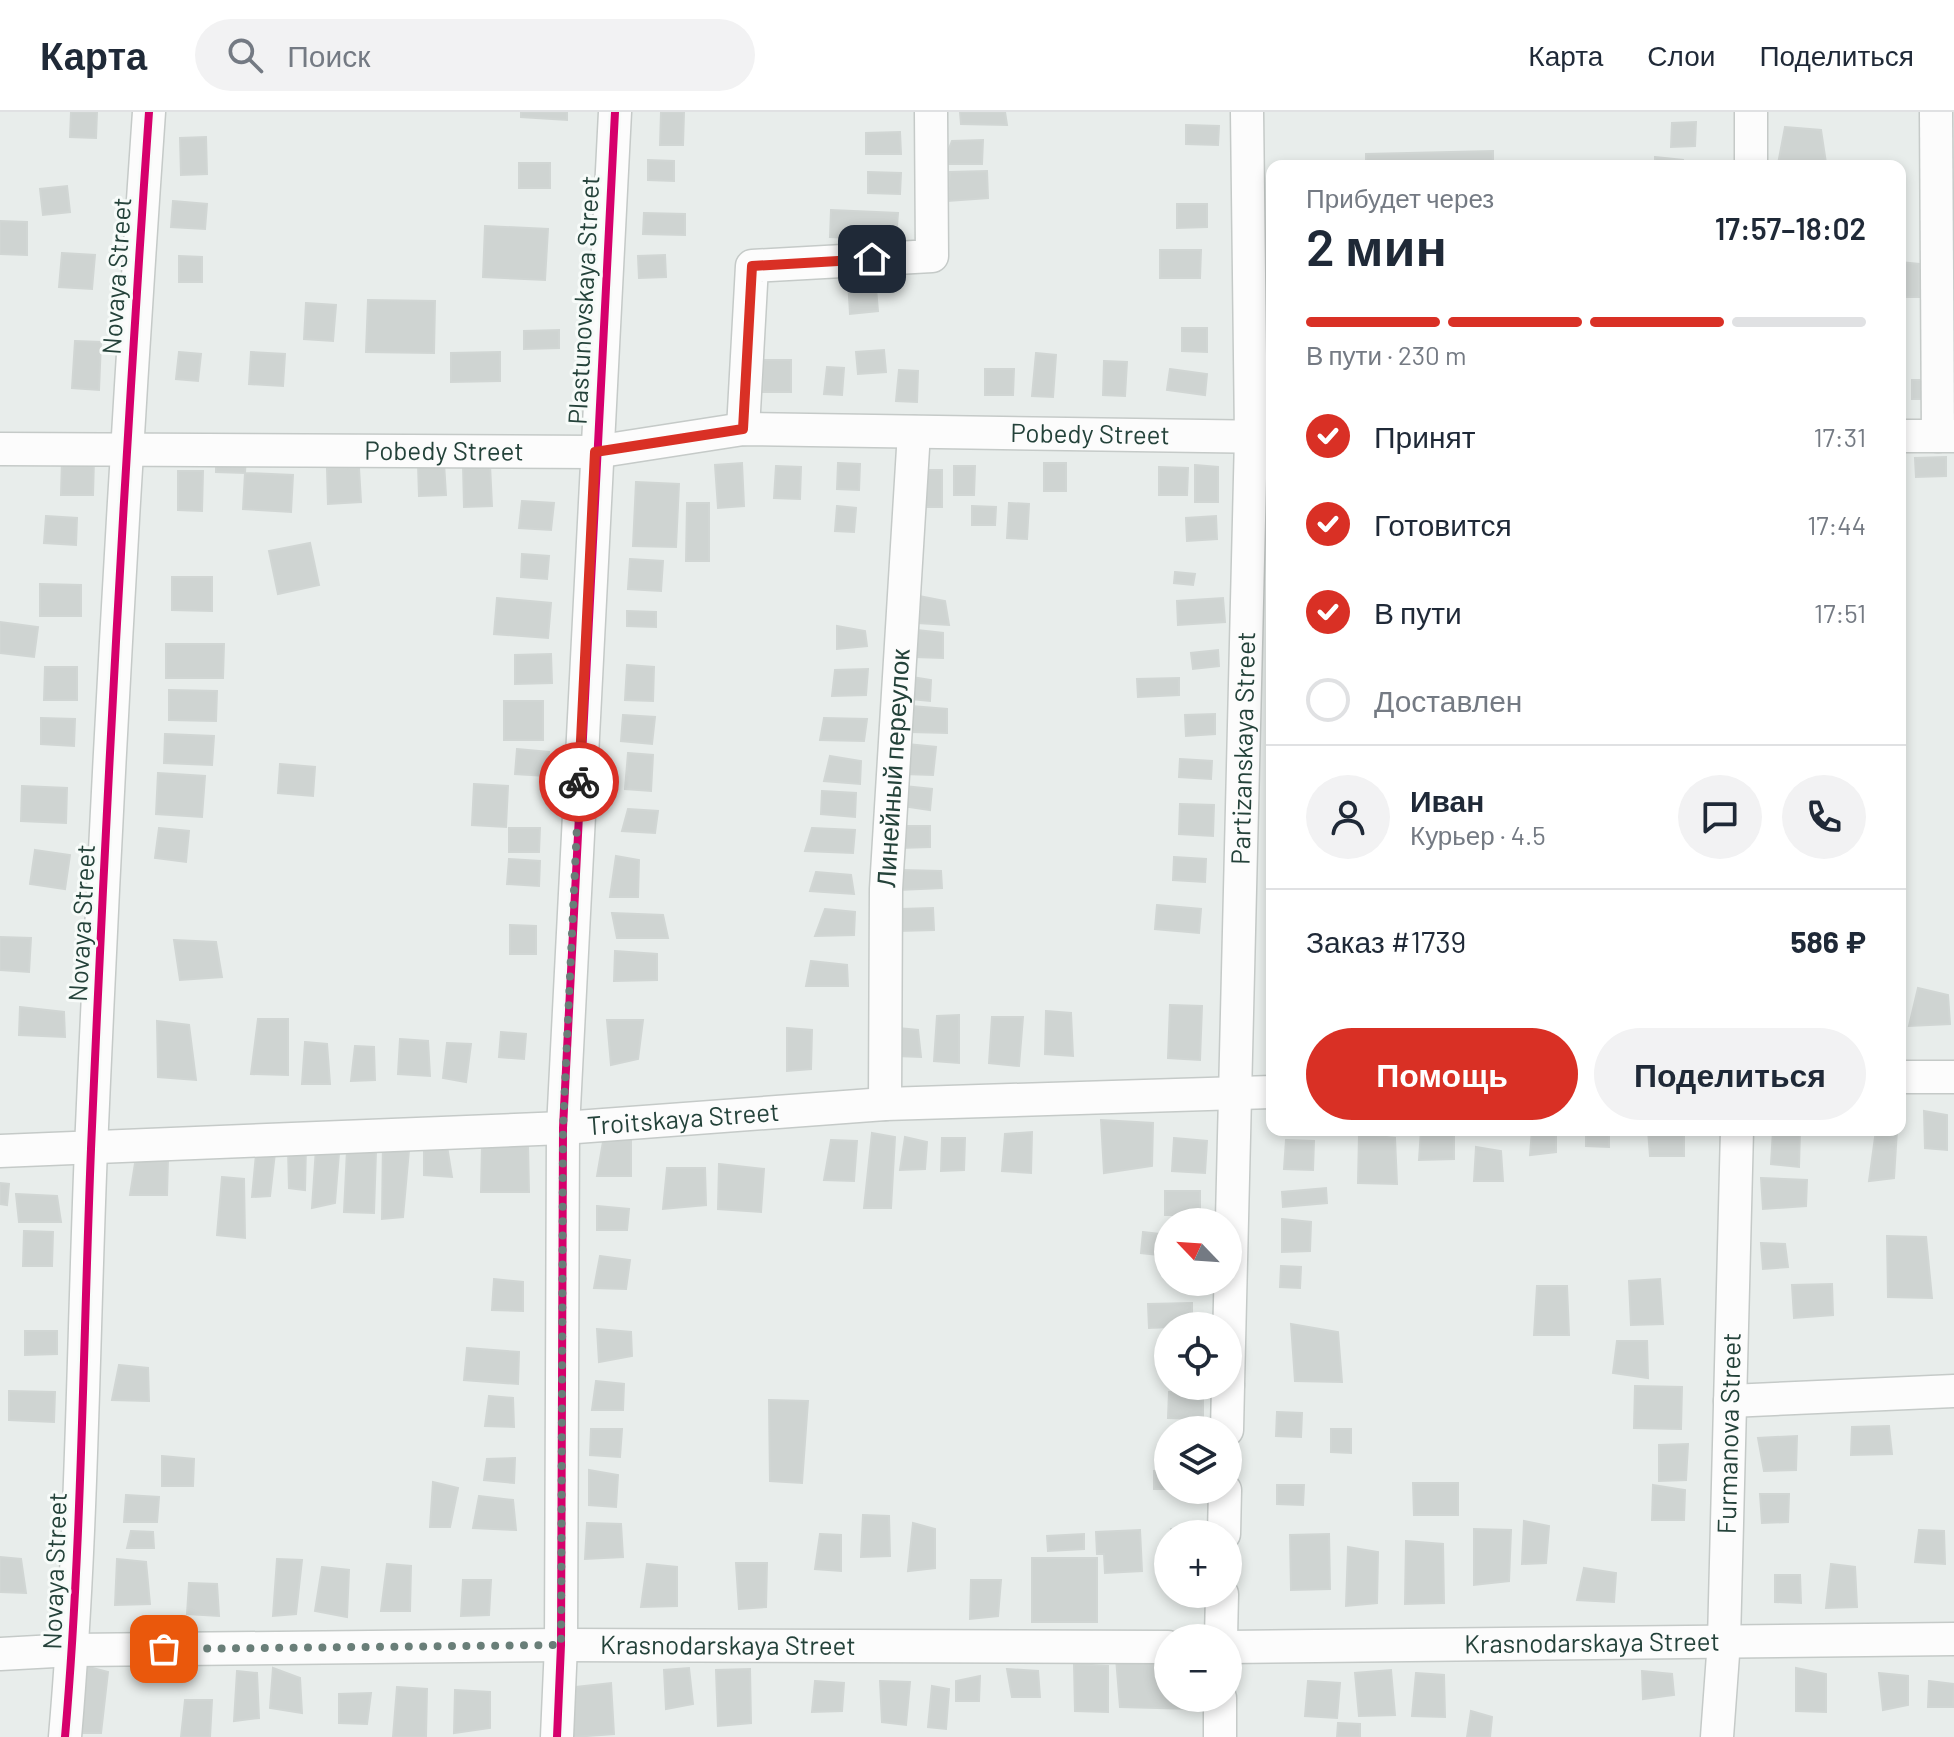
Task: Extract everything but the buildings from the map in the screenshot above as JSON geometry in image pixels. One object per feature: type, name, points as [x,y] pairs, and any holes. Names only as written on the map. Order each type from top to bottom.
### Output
[{"type":"street","name":"Novaya Street","points":[[65,1737],[73,1650],[91,1149],[125,449],[149,112]]},
{"type":"street","name":"Plastunovskaya Street","points":[[557,1737],[561,1645],[563,1128],[595,452],[615,112]]},
{"type":"street","points":[[743,429],[752,266],[932,256],[931,112]]},
{"type":"street","name":"Partizanskaya Street","points":[[1230,1312],[1262,437],[1247,112]]},
{"type":"street","points":[[1751,112],[1751,160]]},
{"type":"street","points":[[1906,436],[1946,436],[1936,112]]},
{"type":"street","name":"Pobedy Street","points":[[0,449],[595,452],[743,429],[1262,437]]},
{"type":"street","name":"Линейный переулок","points":[[885,1104],[886,889],[914,432]]},
{"type":"street","points":[[1906,1077],[1954,1077]]},
{"type":"street","name":"Troitskaya Street","points":[[0,1151],[563,1128],[885,1104],[1266,1092]]},
{"type":"street","name":"Furmanova Street","points":[[1717,1737],[1724,1641],[1737,1136]]},
{"type":"street","points":[[1730,1401],[1954,1391]]},
{"type":"street","name":"Krasnodarskaya Street","points":[[1242,1647],[1954,1639]]},
{"type":"street","name":"Krasnodarskaya Street","points":[[0,1654],[73,1650],[561,1645],[1154,1647]]},
{"type":"street","points":[[1220,1712],[1220,1737]]},
{"type":"cycle path","points":[[65,1737],[79,1517],[91,1149],[110,760],[149,112]]},
{"type":"cycle path","points":[[557,1737],[561,1645],[563,1128],[615,112]]},
{"type":"way so far","points":[[164,1649],[561,1645],[563,1128],[579,782]]},
{"type":"route","points":[[579,782],[595,452],[743,429],[752,266],[872,259]]}]
